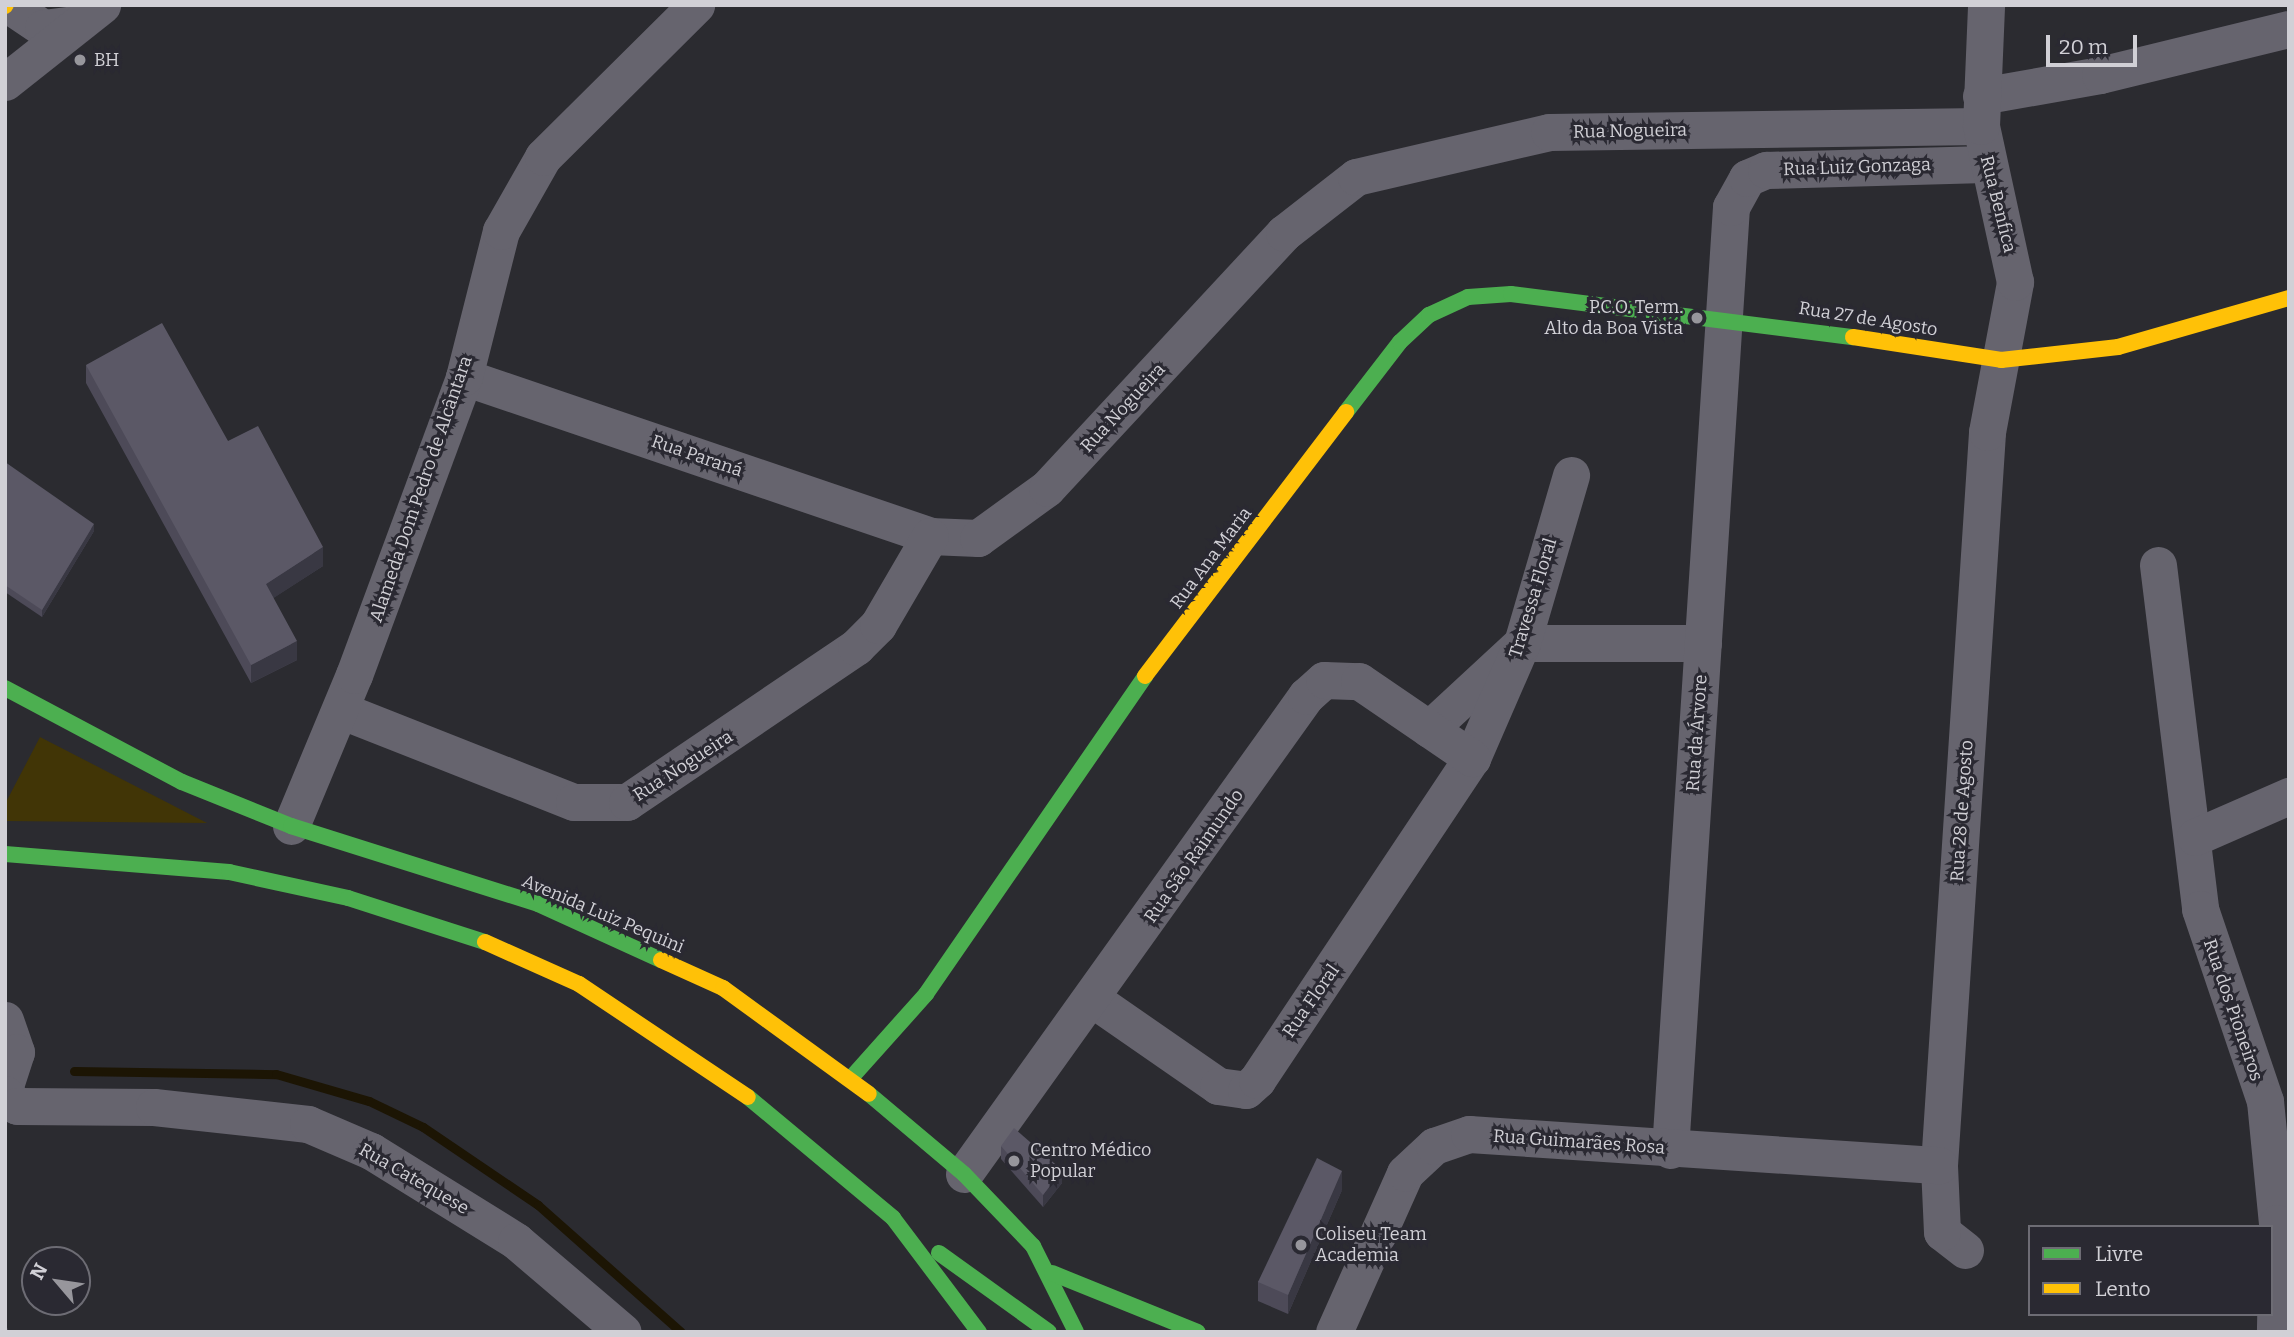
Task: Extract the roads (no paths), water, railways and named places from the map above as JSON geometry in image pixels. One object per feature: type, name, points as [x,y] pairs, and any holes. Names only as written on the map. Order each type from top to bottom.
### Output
[{"type":"main road","name":"Rua Ana Maria","points":[[851,1078],[926,994],[1101,734],[1400,342],[1429,315],[1468,297],[1511,294],[1729,317]]},
{"type":"main road","name":"Rua 27 de Agosto","points":[[1729,317],[2001,360],[2118,347],[2289,298]]},
{"type":"main road","name":"Avenida Luiz Pequini","points":[[5,688],[98,742],[291,826],[538,904],[723,988],[851,1078],[964,1174],[1052,1273],[1076,1332]]},
{"type":"main road","points":[[5,854],[229,872],[463,932],[579,984],[673,1042],[813,1145],[892,1218],[1049,1332]]},
{"type":"main road","points":[[892,1218],[979,1332]]},
{"type":"main road","points":[[1052,1273],[1198,1332]]},
{"type":"street","name":"Alameda Dom Pedro de Alcântara","points":[[291,826],[340,710],[464,377],[498,241],[536,169],[696,5]]},
{"type":"street","name":"Rua Benfica","points":[[1986,5],[1981,111],[1985,164],[2015,282],[2001,360]]},
{"type":"street","points":[[6,6],[43,28],[91,12]]},
{"type":"street","points":[[5,82],[91,12]]},
{"type":"street","points":[[1981,111],[2100,75],[2289,29]]},
{"type":"street","name":"Rua Nogueira","points":[[340,710],[574,802],[627,802],[856,647],[878,625],[930,536],[978,538],[1047,488],[1284,233],[1356,177],[1549,131],[1981,111]]},
{"type":"street","name":"Rua Luiz Gonzaga","points":[[1729,317],[1731,207],[1747,178],[1766,170],[1985,164]]},
{"type":"street","name":"Rua da Árvore","points":[[1670,1150],[1703,643],[1729,317]]},
{"type":"street","name":"Rua 28 de Agosto","points":[[1965,1250],[1942,1232],[1939,1165],[1987,432],[2001,360]]},
{"type":"street","name":"Rua Paraná","points":[[464,377],[930,536]]},
{"type":"street","name":"Travessa Floral","points":[[1472,758],[1522,643],[1571,475]]},
{"type":"street","name":"Rua dos Pioneiros","points":[[2158,565],[2195,837],[2200,909],[2212,960],[2277,1096],[2275,1332]]},
{"type":"street","points":[[1429,729],[1522,643],[1703,643]]},
{"type":"street","name":"Rua São Raimundo","points":[[964,1174],[1094,1000],[1306,696],[1324,680],[1359,681],[1472,758]]},
{"type":"street","name":"Rua Floral","points":[[1094,1000],[1218,1086],[1246,1090],[1472,758]]},
{"type":"street","points":[[2195,837],[2289,796]]},
{"type":"street","points":[[5,1020],[16,1052],[5,1086]]},
{"type":"street","name":"Rua Catequese","points":[[5,1094],[17,1106],[167,1108],[308,1124],[371,1151],[516,1241],[622,1332]]},
{"type":"street","name":"Rua Guimarães Rosa","points":[[1334,1332],[1386,1204],[1405,1173],[1434,1146],[1469,1134],[1670,1150],[1939,1165]]},
{"type":"waterway","points":[[74,1071],[276,1074],[369,1101],[423,1127],[538,1205],[681,1332]]},
{"type":"place","name":"BH","points":[[80,60]]},
{"type":"place","name":"P.C.O. Term. Alto da Boa Vista","points":[[1697,318]]},
{"type":"place","name":"Centro Médico Popular","points":[[1014,1161]]},
{"type":"place","name":"Coliseu Team Academia","points":[[1301,1245]]}]
